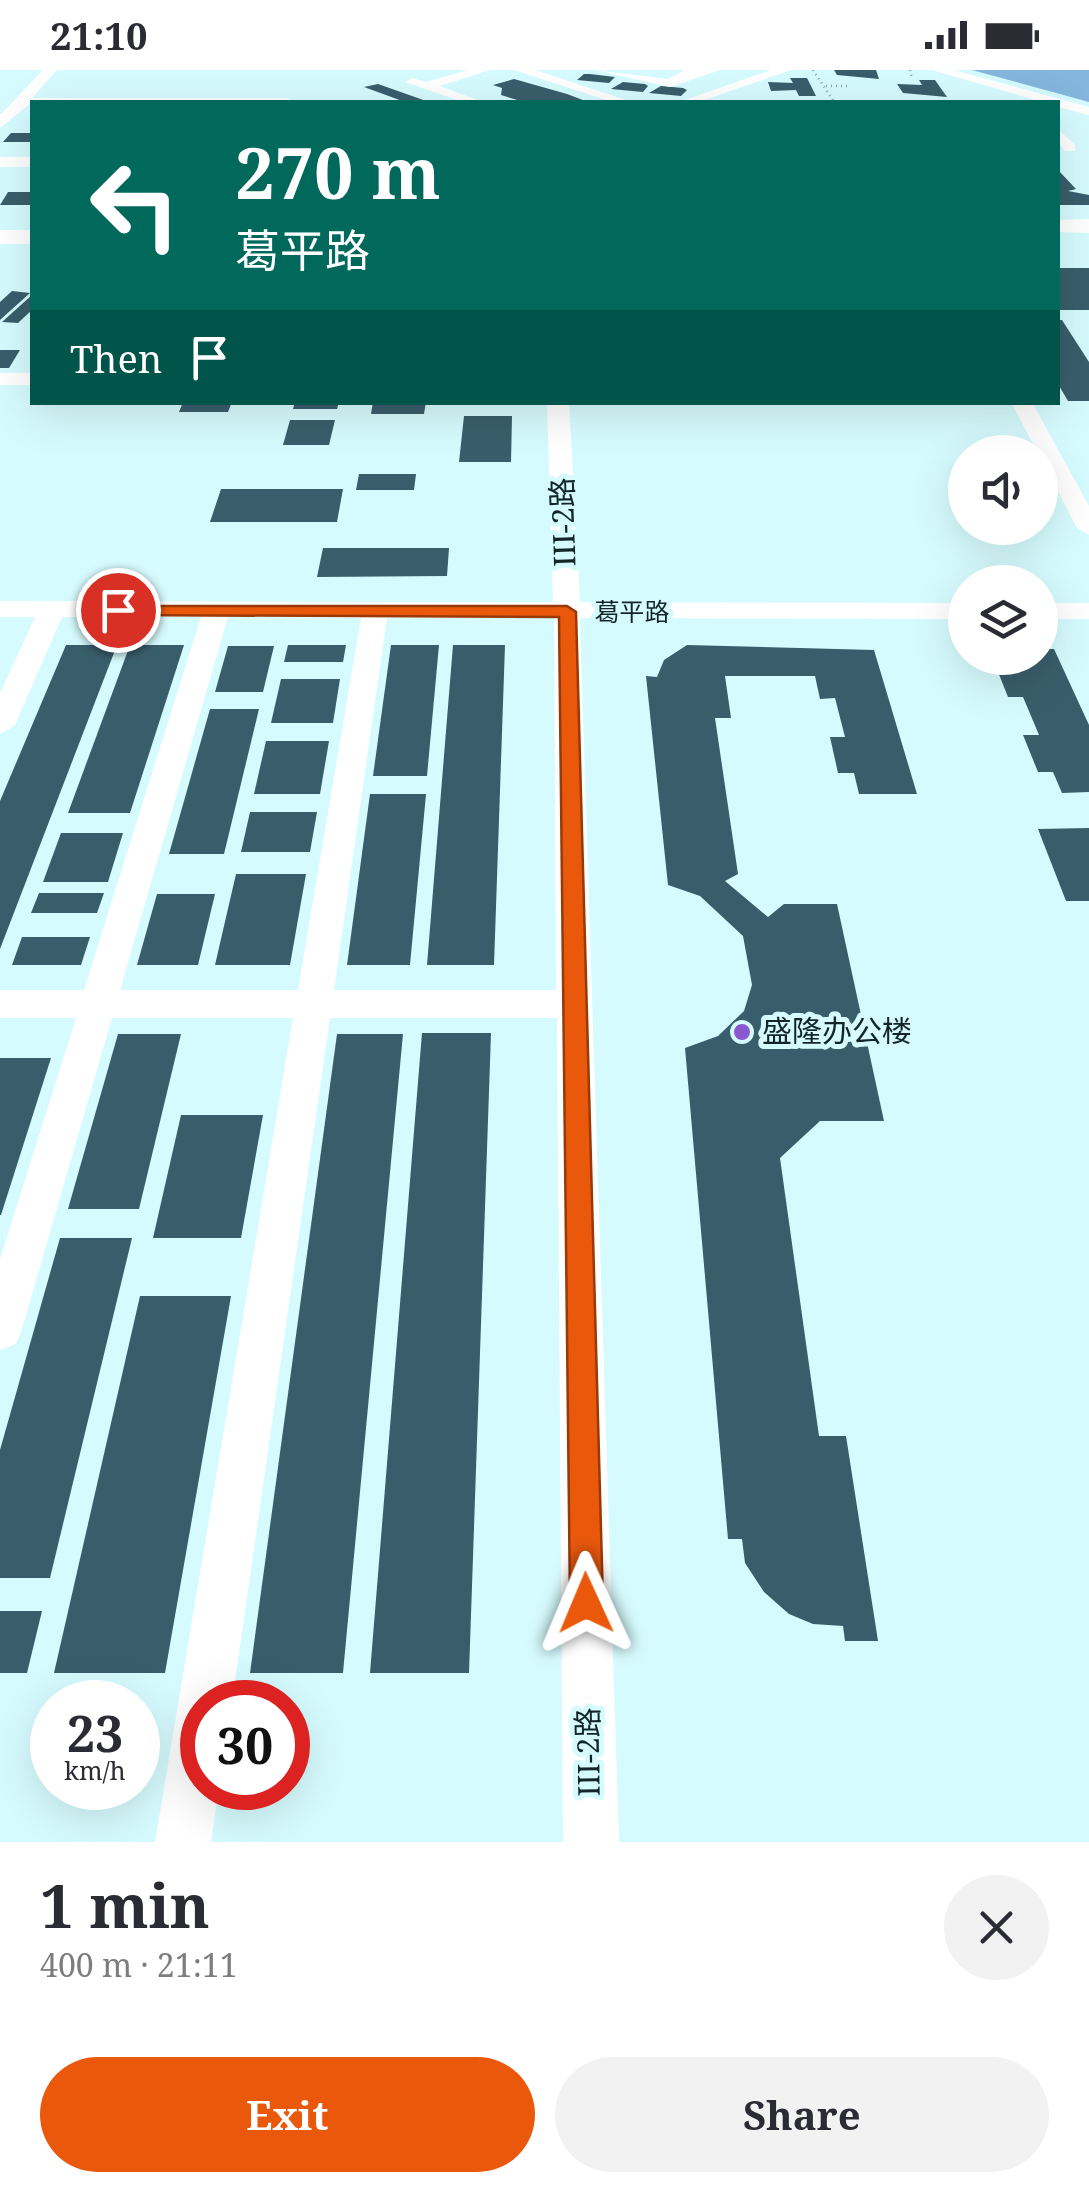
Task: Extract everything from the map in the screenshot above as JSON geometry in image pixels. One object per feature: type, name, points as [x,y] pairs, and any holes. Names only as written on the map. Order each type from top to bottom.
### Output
[{"type":"main road","points":[[0,224],[30,224]]},
{"type":"main road","points":[[1060,226],[1089,226]]},
{"type":"main road","points":[[0,237],[30,237]]},
{"type":"main road","points":[[1060,238],[1089,238]]},
{"type":"street","points":[[0,124],[50,70]]},
{"type":"street","points":[[470,100],[419,84],[483,70]]},
{"type":"street","points":[[521,70],[618,100]]},
{"type":"street","points":[[556,79],[586,70]]},
{"type":"street","points":[[602,70],[674,83],[690,73],[713,70]]},
{"type":"street","points":[[692,100],[784,70]]},
{"type":"street","points":[[940,70],[1049,100]]},
{"type":"street","points":[[911,75],[1018,100]]},
{"type":"street","points":[[20,102],[30,102]]},
{"type":"street","points":[[1060,103],[1089,111]]},
{"type":"street","points":[[1060,136],[1070,148],[1060,148]]},
{"type":"street","points":[[0,162],[30,162]]},
{"type":"street","points":[[0,379],[30,379]]},
{"type":"street","name":"III-2路","points":[[558,405],[567,612],[591,1842]]},
{"type":"street","points":[[1023,405],[1089,528]]},
{"type":"street","name":"葛平路","points":[[0,609],[948,611]]},
{"type":"street","points":[[0,725],[52,609]]},
{"type":"street","points":[[0,1328],[217,610]]},
{"type":"street","points":[[208,1680],[375,611]]},
{"type":"street","points":[[1058,611],[1089,611]]},
{"type":"street","points":[[0,1004],[575,1004]]},
{"type":"street","points":[[184,1842],[189,1810]]},
{"type":"path","points":[[813,70],[833,100]]},
{"type":"path","points":[[826,86],[848,86]]},
{"type":"water","points":[[972,70],[1089,70],[1089,102]]},
{"type":"building","points":[[834,70],[876,70],[879,79],[837,75]]},
{"type":"building","points":[[584,74],[615,77],[609,83],[577,80]]},
{"type":"building","points":[[790,78],[807,78],[816,96],[799,96],[796,90],[771,91],[768,82],[793,83]]},
{"type":"building","points":[[514,79],[583,100],[517,100],[501,95],[502,88],[493,85]]},
{"type":"building","points":[[919,80],[935,80],[947,97],[903,93],[897,84],[922,85]]},
{"type":"building","points":[[623,82],[648,86],[643,92],[611,89]]},
{"type":"building","points":[[378,84],[423,100],[400,100],[364,87]]},
{"type":"building","points":[[661,86],[687,90],[681,96],[649,93]]},
{"type":"building","points":[[11,133],[30,133],[30,142],[3,142]]},
{"type":"building","points":[[1060,172],[1076,189],[1068,191],[1089,195],[1089,205],[1060,205]]},
{"type":"building","points":[[8,192],[30,192],[30,205],[0,205]]},
{"type":"building","points":[[1060,268],[1089,268],[1089,310],[1060,310]]},
{"type":"building","points":[[12,291],[30,293],[0,320],[0,302]]},
{"type":"building","points":[[30,297],[30,312],[18,323],[2,322]]},
{"type":"building","points":[[1060,320],[1089,362],[1089,401],[1068,401],[1060,387]]},
{"type":"building","points":[[0,350],[20,350],[9,368],[0,368]]},
{"type":"building","points":[[182,405],[231,405],[228,412],[179,412]]},
{"type":"building","points":[[294,405],[338,405],[337,409],[293,409]]},
{"type":"building","points":[[372,405],[426,405],[424,414],[371,414]]},
{"type":"building","points":[[464,416],[512,416],[511,462],[459,462]]},
{"type":"building","points":[[290,420],[335,420],[329,445],[283,445]]},
{"type":"building","points":[[359,474],[416,474],[414,490],[356,490]]},
{"type":"building","points":[[221,489],[343,489],[337,522],[210,522]]},
{"type":"building","points":[[323,548],[449,548],[447,576],[317,577]]},
{"type":"building","points":[[66,645],[117,645],[0,949],[0,801]]},
{"type":"building","points":[[130,645],[184,645],[130,813],[68,813]]},
{"type":"building","points":[[288,645],[346,645],[343,662],[284,662]]},
{"type":"building","points":[[391,645],[439,645],[427,776],[373,776]]},
{"type":"building","points":[[453,645],[505,645],[494,965],[427,965]]},
{"type":"building","points":[[687,645],[874,650],[917,794],[859,794],[854,773],[838,773],[830,737],[845,737],[835,698],[820,699],[815,676],[725,676],[731,718],[715,718],[738,874],[725,881],[768,917],[784,904],[837,904],[884,1121],[820,1121],[780,1158],[819,1436],[846,1436],[878,1641],[845,1641],[843,1626],[813,1624],[789,1614],[764,1592],[745,1563],[742,1539],[728,1539],[685,1048],[718,1036],[744,1011],[752,985],[743,936],[700,896],[668,885],[646,676],[657,677],[664,660]]},
{"type":"building","points":[[228,646],[274,646],[263,692],[215,692]]},
{"type":"building","points":[[1058,658],[1089,725],[1089,792],[1062,793],[1053,772],[1038,772],[1023,735],[1039,735],[1023,697],[1008,697],[999,675],[1058,675]]},
{"type":"building","points":[[281,679],[340,679],[333,723],[271,723]]},
{"type":"building","points":[[210,709],[259,709],[224,854],[169,854]]},
{"type":"building","points":[[266,741],[329,741],[320,794],[254,794]]},
{"type":"building","points":[[370,794],[426,794],[410,965],[347,965]]},
{"type":"building","points":[[250,812],[317,812],[310,852],[241,852]]},
{"type":"building","points":[[1089,828],[1089,901],[1066,901],[1038,829]]},
{"type":"building","points":[[61,833],[123,833],[108,882],[43,882]]},
{"type":"building","points":[[236,874],[306,874],[290,965],[215,965]]},
{"type":"building","points":[[39,893],[104,893],[97,913],[31,913]]},
{"type":"building","points":[[157,894],[215,894],[198,965],[137,965]]},
{"type":"building","points":[[22,937],[90,937],[81,965],[12,965]]},
{"type":"building","points":[[422,1033],[491,1033],[469,1673],[370,1673]]},
{"type":"building","points":[[118,1034],[181,1034],[139,1209],[68,1209]]},
{"type":"building","points":[[337,1034],[403,1034],[343,1673],[250,1673]]},
{"type":"building","points":[[0,1058],[51,1058],[1,1215],[0,1215]]},
{"type":"building","points":[[181,1115],[263,1115],[241,1238],[153,1238]]},
{"type":"building","points":[[60,1238],[132,1238],[50,1578],[0,1578],[0,1450]]},
{"type":"building","points":[[140,1296],[231,1296],[165,1673],[54,1673]]},
{"type":"building","points":[[0,1611],[42,1611],[27,1673],[0,1673]]},
{"type":"place","name":"盛隆办公楼","points":[[742,1032]]},
{"type":"route","points":[[118,610],[567,612],[586,1603]]}]
